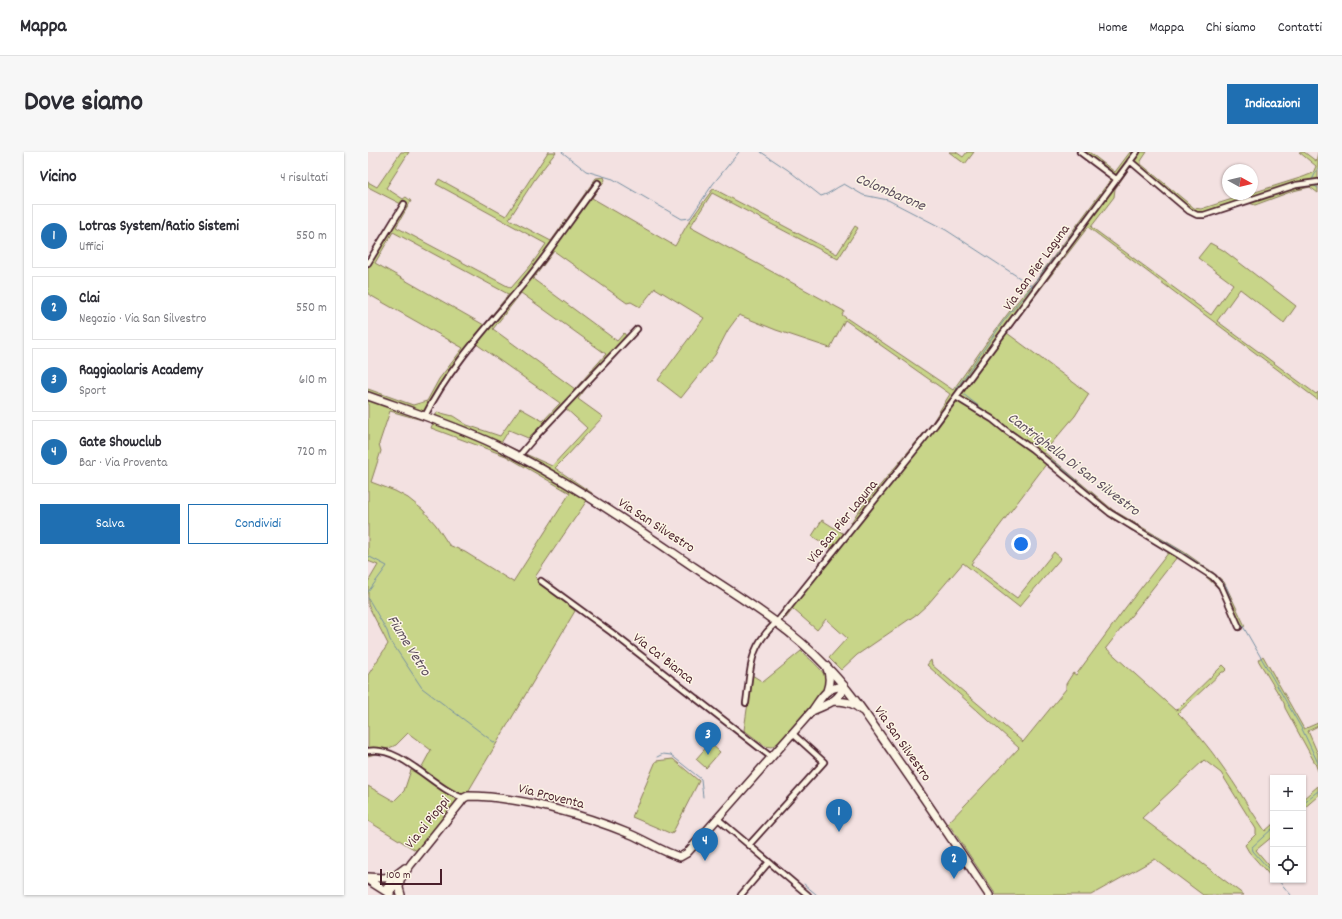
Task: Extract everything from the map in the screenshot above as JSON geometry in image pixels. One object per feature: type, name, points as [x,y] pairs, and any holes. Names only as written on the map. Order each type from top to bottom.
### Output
[{"type":"main road","name":"Via San Silvestro","points":[[368,396],[425,416],[494,444],[560,479],[777,622],[809,648],[844,686],[920,792],[989,895]]},
{"type":"main road","points":[[826,666],[829,680],[827,691]]},
{"type":"main road","name":"Via Proventa","points":[[812,711],[840,696],[844,686]]},
{"type":"main road","points":[[827,691],[831,688],[844,686]]},
{"type":"main road","name":"Via Proventa","points":[[464,798],[468,796],[475,796],[498,798],[565,812],[605,824],[646,841],[670,854],[680,857],[687,853],[812,711],[827,691]]},
{"type":"main road","points":[[832,701],[851,703],[865,714]]},
{"type":"main road","name":"Via ai Pioppi","points":[[389,894],[398,878],[464,798]]},
{"type":"main road","points":[[368,878],[398,878],[401,895]]},
{"type":"main road","points":[[368,878],[389,894]]},
{"type":"street","points":[[1080,152],[1116,179]]},
{"type":"street","name":"Via San Pier Laguna","points":[[777,622],[956,397],[1137,152]]},
{"type":"street","points":[[1130,162],[1196,215],[1204,215],[1219,211],[1296,185],[1318,182]]},
{"type":"street","points":[[425,416],[442,386],[491,321],[526,280],[598,183]]},
{"type":"street","points":[[368,263],[404,204]]},
{"type":"street","points":[[518,457],[637,329]]},
{"type":"street","points":[[956,397],[992,419],[1032,449],[1110,514],[1213,577],[1221,586],[1239,627]]},
{"type":"street","name":"Via Ca' Bianca","points":[[541,581],[611,632],[771,757]]},
{"type":"street","points":[[746,703],[753,652],[760,639],[777,622]]},
{"type":"street","points":[[749,845],[824,762],[792,733]]},
{"type":"street","name":"Via Proventa","points":[[368,752],[375,750],[383,751],[399,758],[448,792],[464,798]]},
{"type":"street","points":[[717,818],[808,895]]},
{"type":"street","points":[[741,895],[769,862]]},
{"type":"green space","points":[[401,152],[409,152],[386,188],[403,199],[406,197],[411,201],[396,227],[511,288],[531,265],[546,244],[436,184],[439,179],[506,216],[548,152],[556,152],[535,179],[509,219],[551,241],[596,178],[604,177],[605,180],[592,198],[675,246],[687,225],[714,189],[837,254],[855,226],[858,228],[838,259],[712,193],[690,227],[844,311],[842,315],[953,390],[1003,319],[1037,279],[1111,179],[1077,152],[1089,152],[1115,172],[1130,152],[1147,152],[1141,161],[1141,164],[1194,208],[1201,209],[1229,200],[1258,200],[1258,191],[1313,173],[1316,166],[1299,152],[1304,152],[1316,161],[1318,153],[1318,193],[1310,187],[1293,191],[1255,205],[1249,203],[1202,218],[1194,216],[1131,166],[1115,189],[1114,197],[1091,227],[1211,315],[1233,284],[1198,258],[1210,243],[1223,250],[1296,306],[1284,323],[1240,289],[1217,321],[1316,394],[1318,392],[1318,400],[1088,227],[1007,333],[1089,394],[1075,416],[1044,452],[1113,510],[1184,552],[1224,582],[1245,626],[1238,629],[1220,590],[1199,570],[1177,557],[1106,648],[1175,710],[1178,709],[1223,665],[1227,669],[1178,713],[1203,740],[1218,760],[1265,831],[1270,827],[1270,838],[1256,850],[1270,866],[1270,876],[1249,852],[1245,845],[1256,834],[1256,829],[1221,773],[1204,760],[1142,818],[1244,895],[1203,895],[1155,859],[1091,895],[996,895],[948,823],[1019,748],[927,665],[931,660],[932,665],[1023,742],[1066,689],[1066,684],[1073,673],[1076,675],[1169,552],[1154,541],[1152,543],[1135,529],[1132,531],[1117,519],[1115,521],[1093,504],[1095,502],[1047,463],[971,564],[1017,598],[1054,552],[1061,558],[1019,607],[963,563],[928,604],[917,614],[857,655],[841,670],[829,658],[847,638],[826,619],[817,630],[793,609],[786,618],[780,614],[832,549],[812,536],[822,520],[844,534],[857,513],[932,423],[950,394],[845,320],[830,348],[776,330],[739,315],[728,330],[715,355],[681,398],[658,380],[704,318],[655,288],[640,307],[631,302],[627,303],[554,251],[533,279],[617,341],[624,333],[626,336],[578,399],[603,417],[555,468],[592,493],[535,577],[575,611],[469,790],[417,851],[368,821],[368,786],[394,801],[404,791],[411,770],[418,774],[431,750],[408,733],[396,745],[368,756],[368,675],[388,644],[368,605],[368,582],[378,565],[368,561],[368,389],[413,405],[427,401],[439,379],[463,348],[368,294],[368,259],[401,204],[368,187],[368,182],[377,187]],"holes":[[[393,232],[508,294],[508,295],[484,325],[375,263]],[[521,293],[606,354],[575,389],[493,329]],[[472,341],[560,403],[543,421],[520,408],[500,436],[467,425],[453,416],[437,412],[431,428],[506,456],[570,493],[513,582],[465,552],[449,545],[436,525],[423,510],[408,498],[395,491],[371,482],[381,451],[379,444],[390,411],[422,420],[441,382]],[[562,405],[587,428],[552,466],[501,443],[509,430],[528,438]]]},
{"type":"green space","points":[[949,152],[956,152],[963,157],[967,152],[974,152],[965,164]]},
{"type":"green space","points":[[801,651],[824,674],[826,684],[824,690],[779,742],[771,747],[765,746],[744,730],[752,675],[763,682]]},
{"type":"green space","points":[[1263,656],[1304,729],[1318,723],[1318,726],[1308,731],[1318,754],[1318,771],[1285,708],[1284,703],[1258,660]]},
{"type":"green space","points":[[710,743],[720,752],[706,768],[696,759]]},
{"type":"green space","points":[[673,759],[699,781],[672,834],[632,817],[656,761]]},
{"type":"green space","points":[[1318,786],[1318,796],[1306,806],[1306,796]]},
{"type":"waterway","name":"Colombarone","points":[[562,152],[586,171],[613,179],[682,219],[690,218],[713,184],[739,152]]},
{"type":"waterway","name":"Colombarone","points":[[761,152],[788,170],[821,196],[844,184],[863,195],[888,200],[946,230],[1032,286]]},
{"type":"waterway","name":"Cantrighella Di San Silvestro","points":[[1085,152],[1116,175]]},
{"type":"waterway","points":[[1312,180],[1318,168]]},
{"type":"waterway","name":"Colombarone","points":[[957,390],[956,389],[1003,322],[1112,181]]},
{"type":"waterway","points":[[1313,185],[1318,188]]},
{"type":"waterway","name":"Cantrighella Di San Silvestro","points":[[963,394],[993,417]]},
{"type":"waterway","name":"Cantrighella Di San Silvestro","points":[[999,421],[1061,467],[1113,512],[1176,548],[1216,575],[1226,586],[1236,614],[1303,731],[1318,763]]},
{"type":"waterway","name":"Fiume Vetro","points":[[368,556],[387,566],[368,592]]},
{"type":"waterway","name":"Fiume Vetro","points":[[368,598],[387,631],[390,640],[422,688],[495,743]]},
{"type":"waterway","name":"Fiume Vetro","points":[[657,757],[663,754],[671,755],[701,779],[703,797]]},
{"type":"waterway","name":"Cantrighella Di San Silvestro","points":[[1306,801],[1318,791]]},
{"type":"waterway","name":"Cantrighella Di San Silvestro","points":[[1270,831],[1252,847],[1253,851],[1270,871]]},
{"type":"waterway","name":"Cantrighella Di San Silvestro","points":[[1281,883],[1291,895]]},
{"type":"waterway","name":"Fiume Vetro","points":[[804,884],[817,895]]},
{"type":"place","name":"Raggiaolaris Academy","points":[[708,755]]},
{"type":"place","name":"Lotras System/Ratio Sistemi","points":[[839,832]]},
{"type":"place","name":"Gate Showclub","points":[[705,861]]},
{"type":"place","name":"Clai","points":[[954,879]]}]
